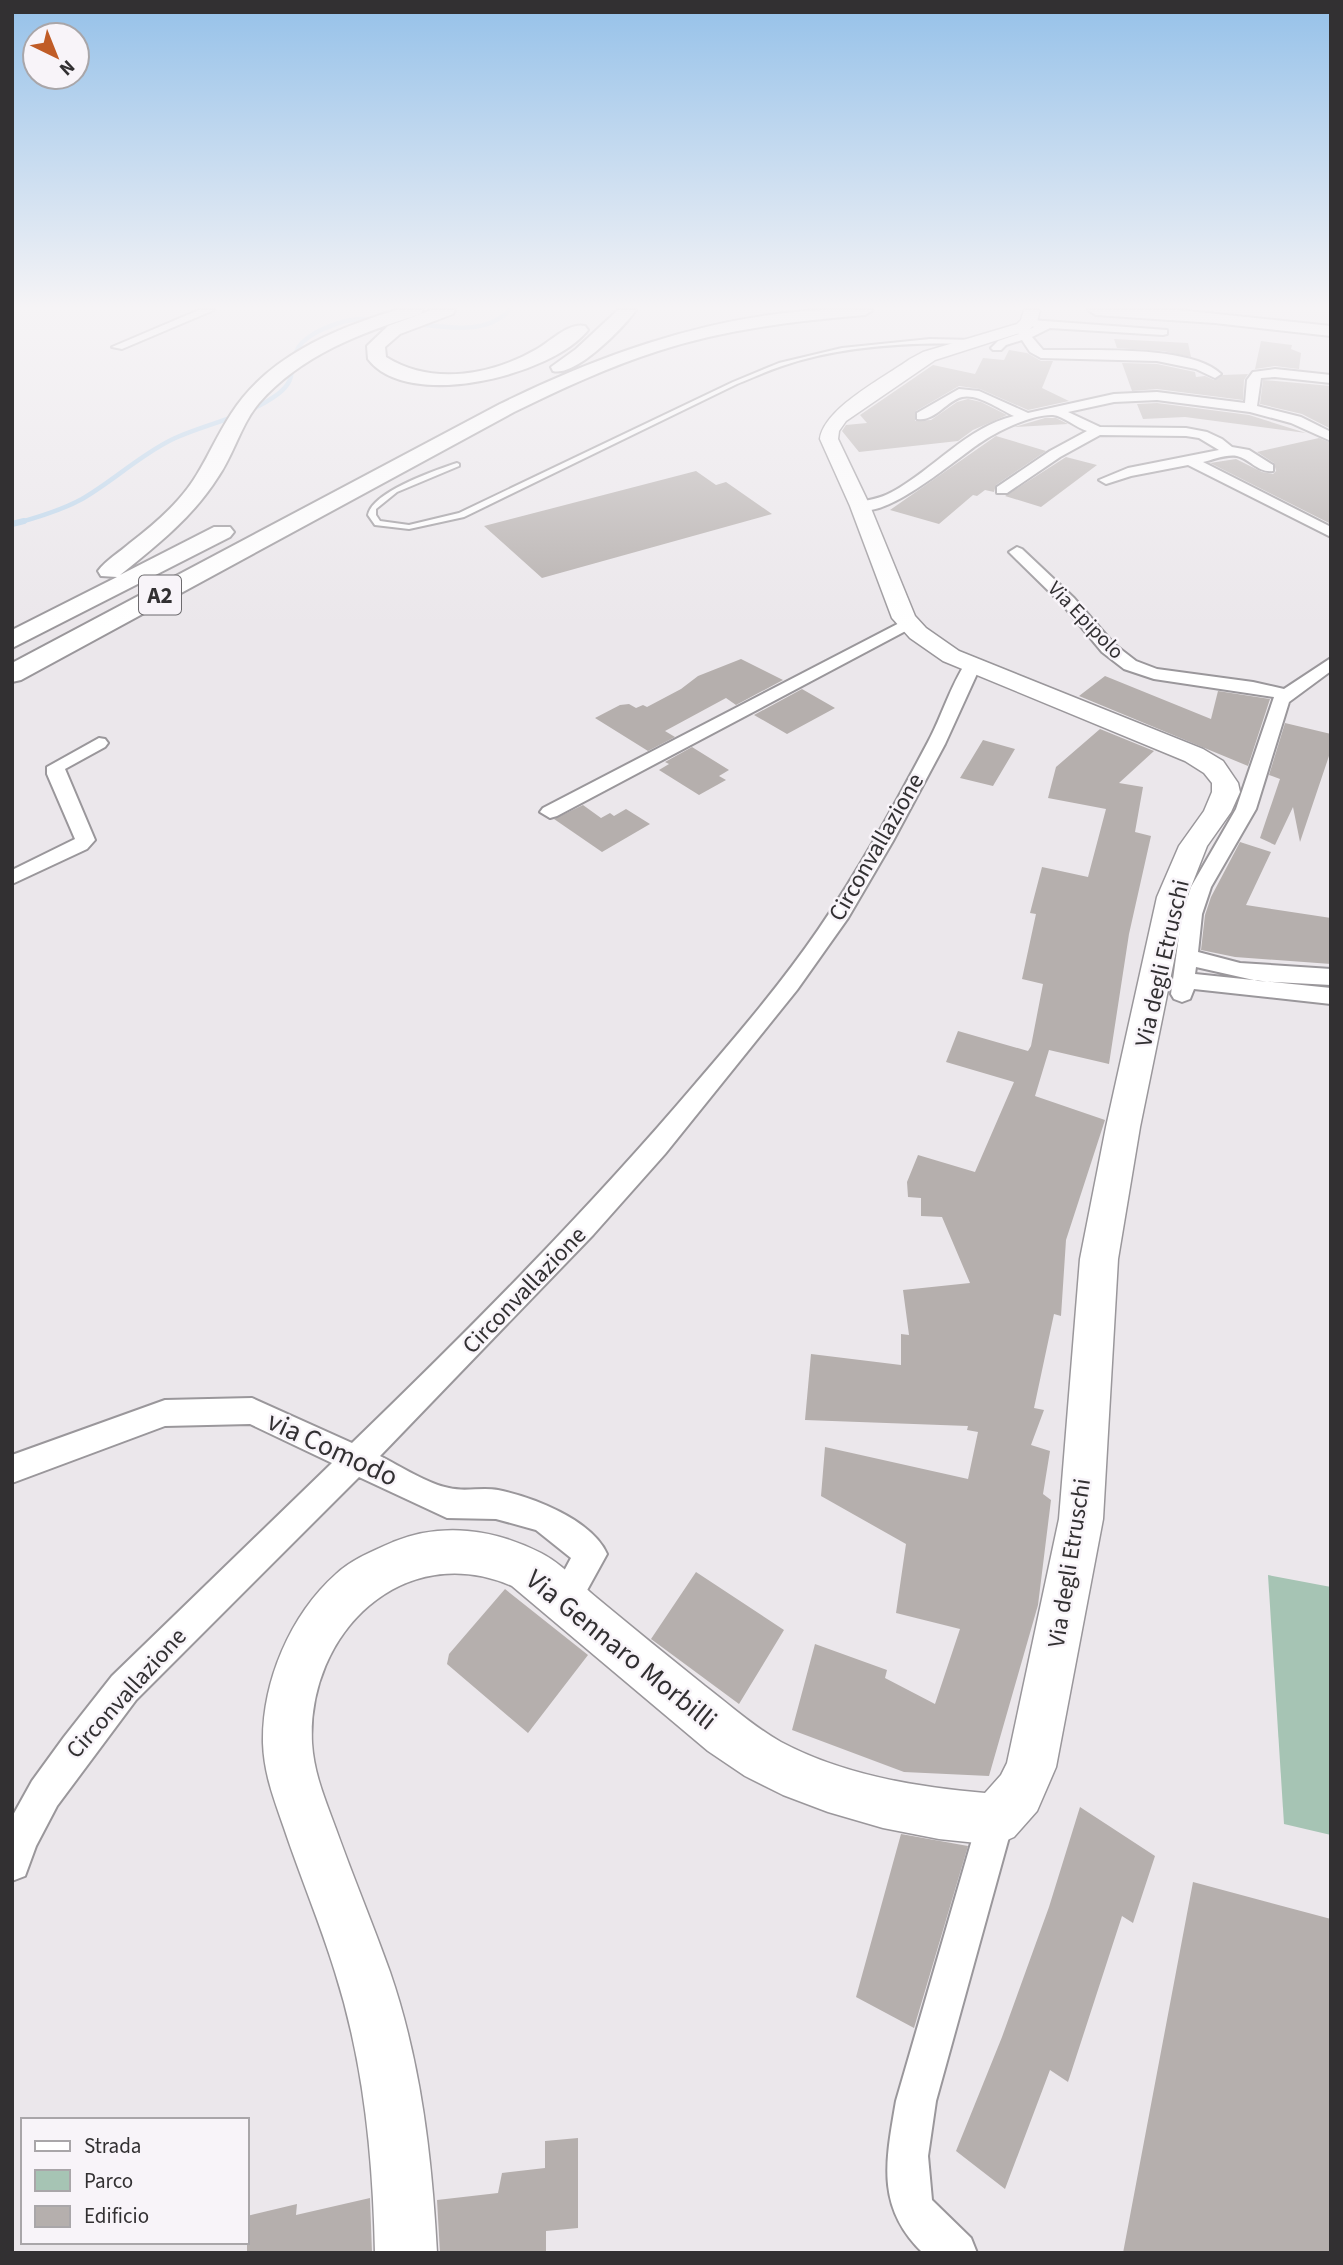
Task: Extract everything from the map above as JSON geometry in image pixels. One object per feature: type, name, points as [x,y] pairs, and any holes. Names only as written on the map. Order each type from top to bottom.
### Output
[{"type":"highway","name":"A2","points":[[12,627],[92,583],[162,530],[188,503],[218,459],[222,447],[241,416]]},
{"type":"highway","points":[[12,663],[472,416]]},
{"type":"highway","name":"A2","points":[[12,674],[493,416]]},
{"type":"highway","points":[[12,640],[243,521]]},
{"type":"main road","points":[[844,416],[833,424],[829,439],[860,506],[906,621],[935,646],[973,665],[1194,754],[1239,786]]},
{"type":"main road","name":"Via degli Etruschi","points":[[996,1819],[1020,1793],[1031,1767],[1081,1519],[1099,1259],[1123,1127],[1139,1063],[1172,897],[1193,845],[1217,812],[1226,792],[1239,786]]},
{"type":"main road","name":"Via Gennaro Morbilli","points":[[406,2253],[404,2192],[383,2047],[369,1994],[290,1771],[293,1689],[311,1640],[340,1600],[373,1574],[425,1554],[458,1550],[488,1555],[528,1570],[731,1737],[773,1765],[829,1788],[903,1807],[958,1817],[996,1819]]},
{"type":"street","points":[[860,506],[880,503],[898,495],[995,428],[1024,416]]},
{"type":"street","points":[[1067,416],[1098,431],[1181,432],[1204,437],[1230,451],[1244,453],[1268,468]]},
{"type":"street","points":[[1280,416],[1296,420],[1331,437]]},
{"type":"street","points":[[1002,490],[1046,460],[1098,431]]},
{"type":"street","points":[[1105,480],[1128,472],[1230,451]]},
{"type":"street","points":[[1190,461],[1331,533]]},
{"type":"street","name":"Via Epipolo","points":[[1017,552],[1068,601],[1108,648],[1130,665],[1154,674],[1254,687],[1286,695]]},
{"type":"street","points":[[645,750],[906,621]]},
{"type":"street","points":[[550,812],[906,621]]},
{"type":"street","points":[[1331,663],[1281,700],[1239,786],[1246,809],[1200,887],[1192,914],[1183,987],[1212,985],[1331,996]]},
{"type":"street","name":"Circonvallazione","points":[[12,1863],[17,1846],[63,1764],[124,1688],[556,1259],[679,1122],[768,1012],[825,936],[862,877],[938,741],[961,684],[973,665]]},
{"type":"street","points":[[12,878],[80,845],[85,839],[56,774],[56,767],[99,743]]},
{"type":"street","points":[[1188,956],[1215,968],[1331,977]]},
{"type":"street","name":"via Comodo","points":[[12,1469],[165,1413],[252,1411],[356,1457],[447,1503],[496,1504],[545,1518],[591,1554],[564,1601]]},
{"type":"street","points":[[956,2253],[914,2211],[908,2181],[909,2146],[916,2101],[996,1819]]},
{"type":"lane","points":[[457,465],[395,491],[373,508],[372,515],[378,523],[396,527],[461,515],[667,416]]},
{"type":"green space","points":[[1268,1575],[1331,1587],[1331,1835],[1284,1824]]},
{"type":"building","points":[[861,416],[916,416],[915,421],[931,420],[937,416],[1005,416],[973,430],[958,441],[859,452],[842,431],[846,425],[867,423]]},
{"type":"building","points":[[1142,416],[1251,416],[1306,433],[1185,417],[1143,419]]},
{"type":"building","points":[[1305,416],[1331,416],[1331,429]]},
{"type":"building","points":[[1045,418],[1056,418],[1068,424],[1014,427]]},
{"type":"building","points":[[996,436],[1046,451],[996,485],[994,492],[985,490],[977,496],[973,495],[939,524],[890,510]]},
{"type":"building","points":[[1319,438],[1331,443],[1331,524],[1210,463],[1236,459],[1262,472],[1273,474],[1276,471],[1274,463],[1257,452]]},
{"type":"building","points":[[1066,457],[1097,465],[1041,507],[1005,496]]},
{"type":"building","points":[[696,471],[716,485],[726,482],[772,514],[542,578],[484,526]]},
{"type":"building","points":[[741,659],[783,680],[736,705],[726,698],[665,731],[675,737],[648,751],[595,718],[620,705],[647,707],[681,689],[698,676]]},
{"type":"building","points":[[1105,676],[1211,719],[1218,691],[1270,699],[1248,766],[1079,696]]},
{"type":"building","points":[[802,689],[835,708],[787,734],[754,715]]},
{"type":"building","points":[[1285,723],[1331,734],[1331,750],[1300,842],[1293,807],[1275,845],[1260,838],[1280,779],[1269,775]]},
{"type":"building","points":[[1100,729],[1154,751],[1119,783],[1143,787],[1135,832],[1151,836],[1129,934],[1109,1064],[1049,1050],[1035,1096],[1105,1120],[1066,1240],[1061,1316],[1054,1314],[1034,1408],[1044,1410],[1031,1445],[1050,1451],[1043,1494],[1051,1500],[1038,1605],[989,1776],[904,1772],[792,1730],[815,1644],[887,1670],[885,1678],[935,1704],[960,1629],[896,1613],[906,1544],[821,1496],[825,1447],[968,1479],[978,1432],[967,1430],[968,1426],[805,1420],[811,1354],[901,1365],[901,1334],[909,1335],[903,1290],[970,1283],[942,1217],[921,1216],[921,1198],[908,1197],[907,1182],[918,1155],[975,1172],[1014,1082],[946,1062],[958,1031],[1028,1051],[1031,1046],[1043,984],[1022,979],[1036,914],[1030,913],[1042,867],[1088,877],[1106,809],[1048,798],[1056,767]]},
{"type":"building","points":[[983,740],[1015,749],[993,786],[960,778]]},
{"type":"building","points":[[692,747],[729,770],[719,776],[726,780],[699,795],[659,770],[669,764],[665,762]]},
{"type":"building","points":[[583,805],[601,818],[610,813],[614,816],[626,809],[650,824],[602,852],[554,819]]},
{"type":"building","points":[[1240,842],[1271,852],[1246,905],[1331,918],[1331,964],[1235,957],[1201,950],[1205,915],[1211,897]]},
{"type":"building","points":[[696,1572],[784,1630],[739,1704],[651,1639]]},
{"type":"building","points":[[505,1589],[588,1655],[528,1733],[447,1664],[449,1654]]},
{"type":"building","points":[[1080,1807],[1155,1856],[1133,1923],[1122,1916],[1068,2082],[1050,2070],[1005,2189],[956,2151],[1002,2037],[1049,1907]]},
{"type":"building","points":[[901,1834],[968,1846],[914,2028],[856,1997]]},
{"type":"building","points":[[1193,1882],[1331,1919],[1331,2253],[1123,2253]]},
{"type":"building","points":[[578,2138],[578,2228],[546,2231],[546,2253],[440,2253],[437,2200],[498,2193],[502,2173],[545,2168],[545,2141]]},
{"type":"building","points":[[370,2198],[372,2253],[247,2253],[248,2216],[297,2204],[296,2215]]},
{"type":"waterway","points":[[22,522],[82,499],[171,440],[237,416]]},
{"type":"waterway","points":[[12,524],[22,522]]},
{"type":"waterway","points":[[17,523],[22,522]]}]
